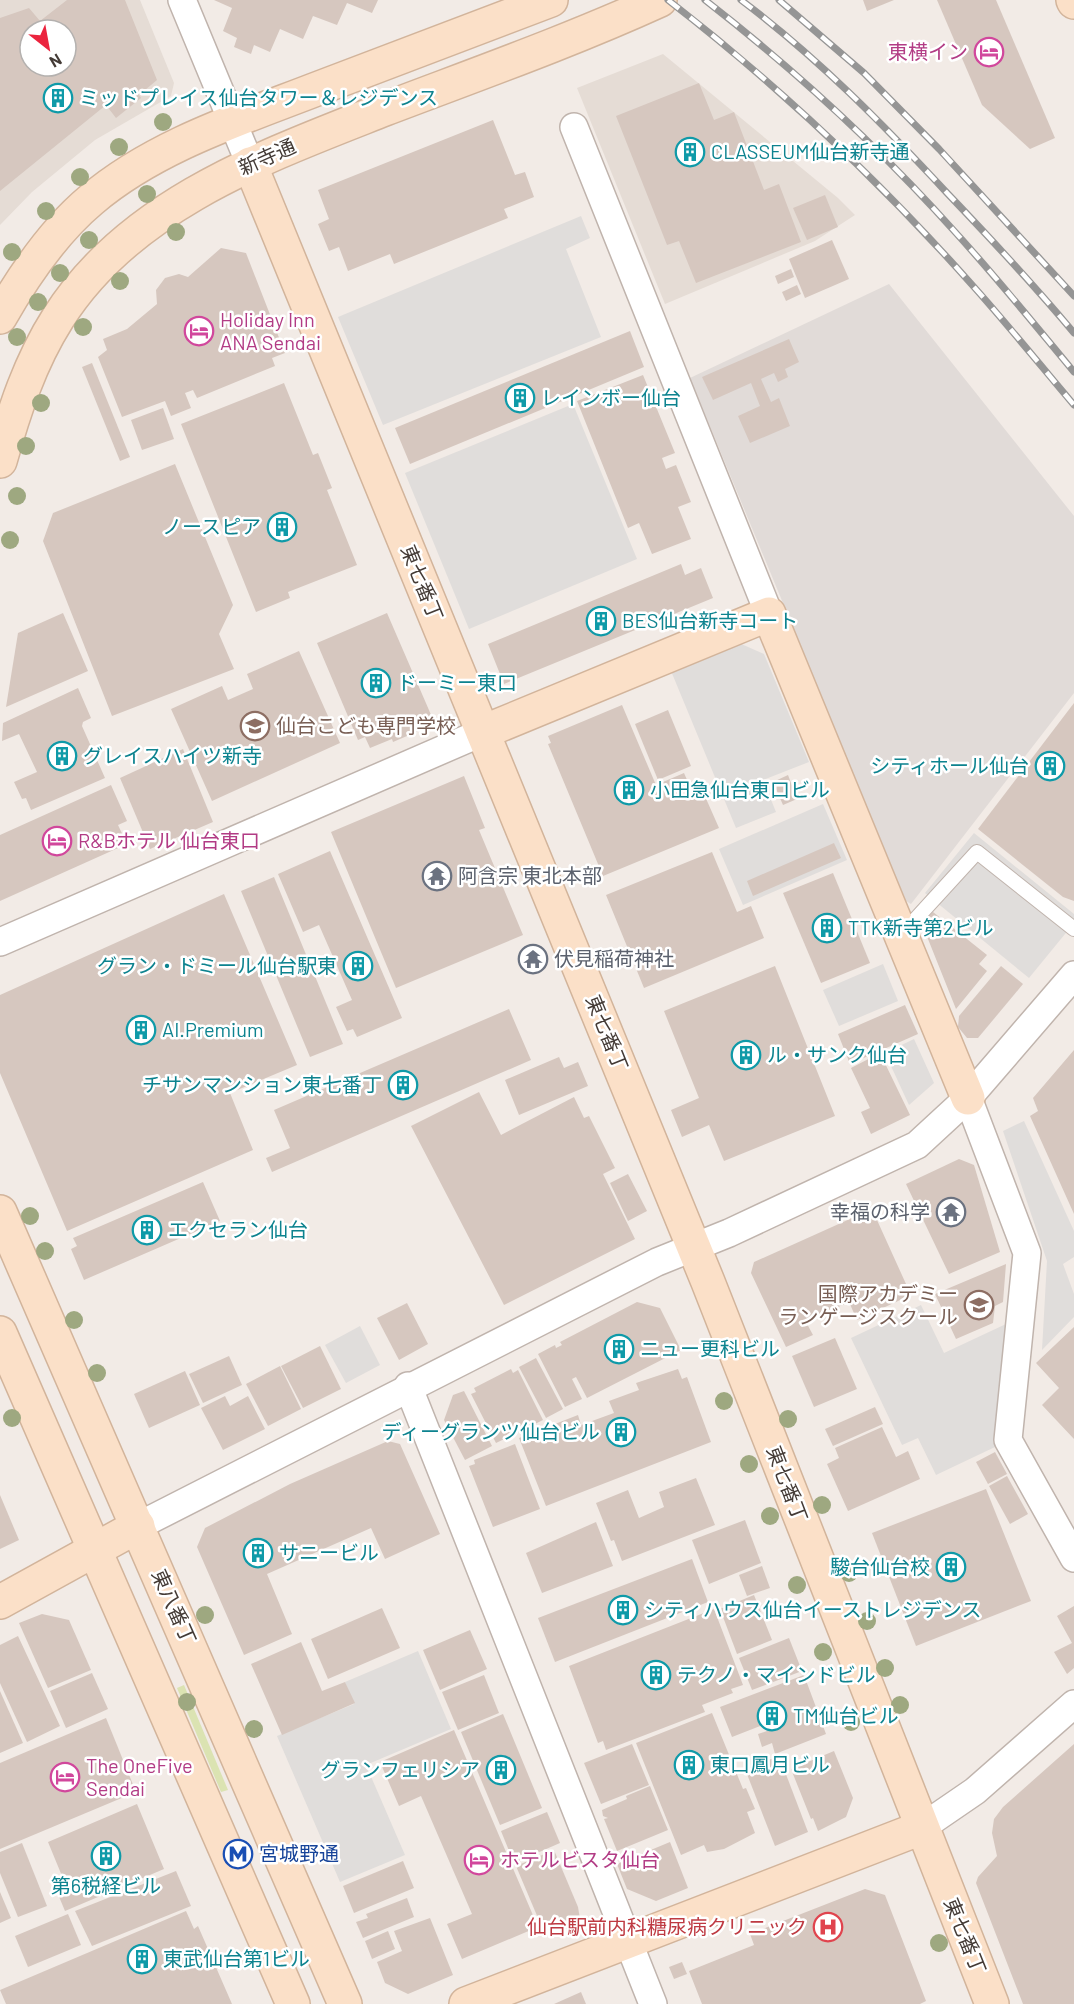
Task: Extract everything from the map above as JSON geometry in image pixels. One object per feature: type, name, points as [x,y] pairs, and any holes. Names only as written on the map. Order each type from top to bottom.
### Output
[{"type":"street","name":"東七番丁","points":[[182,0],[693,1248],[992,2004]]},
{"type":"street","points":[[0,317],[48,245],[91,200],[134,170],[171,150],[232,123],[551,0]]},
{"type":"street","name":"新寺通","points":[[0,461],[20,392],[58,318],[92,275],[140,230],[200,189],[250,164],[660,0]]},
{"type":"street","points":[[574,127],[769,614],[968,1098],[1027,1253],[1008,1440],[1074,1558]]},
{"type":"street","points":[[0,942],[483,732],[769,614]]},
{"type":"street","points":[[0,1602],[138,1526],[408,1386],[657,1262],[693,1248],[917,1144],[968,1098],[1074,975]]},
{"type":"street","name":"東八番丁","points":[[0,1212],[345,2004]]},
{"type":"street","points":[[0,1333],[293,2004]]},
{"type":"street","points":[[408,1386],[653,2004]]},
{"type":"street","points":[[466,2004],[921,1828],[975,1791],[1074,1704]]},
{"type":"lane","points":[[902,934],[977,852],[1074,929]]},
{"type":"shaded area","name":"ミッドプレイス仙台タワー＆レジデンス","points":[[0,0],[140,0],[174,83],[171,96],[95,140],[32,192],[0,225]]},
{"type":"shaded area","points":[[663,54],[838,198],[855,215],[815,241],[665,304],[577,88]]},
{"type":"shaded area","points":[[581,216],[590,238],[566,249],[601,337],[383,425],[338,317]]},
{"type":"shaded area","points":[[889,284],[1074,516],[1074,693],[911,904],[906,901],[690,378]]},
{"type":"shaded area","points":[[573,404],[637,559],[469,629],[405,473]]},
{"type":"shaded area","points":[[739,643],[764,654],[809,762],[763,780],[776,812],[736,828],[671,671]]},
{"type":"shaded area","points":[[823,804],[847,860],[743,905],[719,849]]},
{"type":"shaded area","points":[[974,833],[1074,914],[1074,923],[1029,978],[925,893]]},
{"type":"shaded area","points":[[883,964],[898,1001],[839,1026],[823,990]]},
{"type":"shaded area","points":[[914,1039],[934,1083],[909,1105],[885,1053]]},
{"type":"shaded area","points":[[1024,1121],[1074,1231],[1074,1257],[1063,1264],[1074,1294],[1074,1317],[1042,1350],[1047,1261],[1003,1131]]},
{"type":"shaded area","points":[[921,1305],[944,1353],[1006,1324],[995,1447],[936,1475],[918,1438],[902,1445],[851,1338]]},
{"type":"shaded area","points":[[360,1326],[380,1365],[346,1383],[325,1345]]},
{"type":"shaded area","points":[[418,1651],[451,1729],[366,1765],[405,1855],[340,1882],[277,1736],[354,1704],[345,1682]]},
{"type":"green space","points":[[184,1685],[228,1790],[221,1792],[177,1688]]},
{"type":"building","name":"ミッドプレイス仙台タワー＆レジデンス","points":[[67,0],[125,0],[157,80],[139,95],[141,98],[116,118],[106,105],[0,191],[0,18],[29,8],[37,18],[18,18],[18,78],[78,78],[78,18],[44,18]]},
{"type":"building","points":[[214,0],[378,0],[372,13],[347,3],[337,25],[313,16],[303,39],[280,29],[270,52],[254,45],[251,54],[234,47],[237,38],[223,31],[232,8]]},
{"type":"building","points":[[863,0],[894,0],[867,11]]},
{"type":"building","name":"東横イン","points":[[937,0],[996,0],[1055,138],[1030,149],[982,105]]},
{"type":"building","name":"CLASSEUM仙台新寺通","points":[[699,83],[714,120],[734,112],[764,190],[779,184],[801,242],[696,283],[679,241],[667,245],[616,116]]},
{"type":"building","points":[[493,120],[515,175],[525,172],[534,197],[504,209],[508,218],[394,264],[390,254],[348,271],[339,247],[329,251],[318,224],[329,219],[318,190]]},
{"type":"building","points":[[825,195],[838,227],[807,240],[793,208]]},
{"type":"building","points":[[832,240],[849,279],[805,298],[789,259]]},
{"type":"building","name":"Holiday Inn ANA Sendai","points":[[221,248],[246,253],[285,353],[272,358],[275,366],[197,398],[193,390],[185,393],[191,408],[171,416],[165,401],[122,417],[98,357],[107,350],[103,339],[127,329],[157,304],[156,290],[165,278],[179,274],[188,277]]},
{"type":"building","points":[[791,269],[794,277],[778,284],[775,276]]},
{"type":"building","points":[[797,285],[801,294],[786,301],[782,292]]},
{"type":"building","name":"レインボー仙台","points":[[630,331],[644,367],[410,464],[395,428]]},
{"type":"building","points":[[789,339],[799,362],[785,369],[788,377],[778,382],[774,373],[761,379],[771,402],[779,398],[790,426],[750,443],[738,416],[760,406],[751,383],[713,400],[702,377]]},
{"type":"building","points":[[92,363],[130,457],[120,461],[82,367]]},
{"type":"building","points":[[643,375],[675,453],[662,458],[666,469],[676,465],[691,502],[678,507],[691,539],[652,554],[639,523],[628,528],[577,401]]},
{"type":"building","name":"ノースピア","points":[[284,383],[313,455],[318,453],[332,488],[327,490],[357,565],[288,592],[290,598],[256,612],[181,424]]},
{"type":"building","points":[[163,408],[174,439],[142,450],[131,420]]},
{"type":"building","points":[[175,464],[233,605],[219,634],[234,669],[112,716],[43,541],[53,513]]},
{"type":"building","name":"BES仙台新寺コート","points":[[681,564],[685,575],[701,568],[713,598],[504,684],[488,644]]},
{"type":"building","points":[[63,613],[88,671],[6,707],[18,633]]},
{"type":"building","name":"ドーミー東口","points":[[387,613],[435,724],[393,742],[392,739],[370,748],[365,737],[358,740],[317,643]]},
{"type":"building","points":[[299,651],[340,743],[212,801],[171,709],[222,686],[228,700],[253,689],[247,674]]},
{"type":"building","name":"グレイスハイツ新寺","points":[[78,688],[91,718],[83,722],[82,726],[105,778],[31,810],[26,798],[22,799],[14,782],[37,772],[19,734],[2,741],[3,723]]},
{"type":"building","name":"シティホール仙台","points":[[1074,703],[1074,901],[1063,897],[978,829]]},
{"type":"building","name":"小田急仙台東口ビル","points":[[622,705],[656,785],[684,773],[695,798],[704,794],[719,828],[603,876],[548,744],[551,743],[548,736]]},
{"type":"building","points":[[668,710],[691,766],[658,780],[635,724]]},
{"type":"building","points":[[183,749],[213,822],[150,849],[120,778]]},
{"type":"building","points":[[788,775],[797,799],[783,805],[773,782]]},
{"type":"building","points":[[464,776],[485,828],[479,830],[523,935],[396,988],[331,832]]},
{"type":"building","points":[[111,785],[127,821],[118,825],[127,844],[0,901],[0,835]]},
{"type":"building","points":[[834,843],[841,858],[753,896],[747,881]]},
{"type":"building","name":"グラン・ドミール仙台駅東","points":[[330,851],[402,1018],[357,1037],[353,1029],[347,1031],[336,1007],[352,1000],[319,925],[303,932],[278,874]]},
{"type":"building","points":[[712,852],[737,912],[751,906],[764,938],[644,988],[606,895]]},
{"type":"building","name":"TTK新寺第2ビル","points":[[833,873],[870,963],[821,983],[783,893]]},
{"type":"building","points":[[274,877],[343,1044],[310,1057],[241,891]]},
{"type":"building","name":"AI.Premium","points":[[224,894],[297,1065],[230,1093],[253,1150],[67,1231],[0,1073],[0,995]]},
{"type":"building","points":[[933,912],[987,955],[979,964],[987,971],[956,1009],[922,924]]},
{"type":"building","points":[[536,948],[543,964],[529,970],[522,954]]},
{"type":"building","name":"ル・サンク仙台","points":[[775,966],[835,1116],[724,1161],[709,1125],[682,1137],[671,1110],[699,1098],[664,1011]]},
{"type":"building","points":[[1001,966],[1023,984],[978,1038],[967,1038],[958,1027],[959,1016]]},
{"type":"building","points":[[905,1005],[918,1034],[850,1064],[838,1034]]},
{"type":"building","name":"チサンマンション東七番丁","points":[[509,1009],[531,1060],[272,1172],[266,1158],[290,1148],[274,1110]]},
{"type":"building","points":[[1074,1050],[1074,1214],[1030,1116],[1038,1111],[1033,1098]]},
{"type":"building","points":[[880,1053],[910,1115],[871,1134],[861,1112],[870,1108],[851,1068]]},
{"type":"building","points":[[559,1057],[564,1068],[578,1062],[588,1086],[519,1115],[505,1080]]},
{"type":"building","points":[[479,1092],[501,1135],[574,1097],[584,1118],[589,1116],[615,1168],[603,1174],[635,1239],[504,1305],[411,1126]]},
{"type":"building","points":[[959,1159],[974,1165],[1000,1252],[949,1274],[906,1184]]},
{"type":"building","points":[[628,1174],[647,1211],[628,1221],[610,1183]]},
{"type":"building","name":"エクセラン仙台","points":[[203,1182],[220,1221],[84,1280],[71,1249],[77,1246],[73,1238]]},
{"type":"building","points":[[872,1209],[911,1295],[857,1320],[849,1302],[806,1322],[813,1335],[786,1347],[751,1273],[754,1262]]},
{"type":"building","points":[[1006,1264],[1003,1302],[995,1306],[993,1323],[956,1339],[935,1294]]},
{"type":"building","name":"ニュー更科ビル","points":[[637,1302],[660,1308],[681,1350],[587,1398],[576,1377],[572,1379],[582,1399],[565,1407],[538,1354],[555,1345],[556,1348],[562,1345],[560,1342]]},
{"type":"building","points":[[407,1303],[428,1344],[399,1360],[377,1318]]},
{"type":"building","points":[[1074,1327],[1074,1439],[1042,1405],[1059,1388],[1036,1363]]},
{"type":"building","points":[[835,1338],[857,1389],[814,1407],[792,1356]]},
{"type":"building","points":[[320,1346],[341,1389],[303,1408],[281,1366]]},
{"type":"building","points":[[229,1356],[242,1385],[203,1403],[189,1374]]},
{"type":"building","points":[[536,1358],[563,1409],[546,1418],[519,1367]]},
{"type":"building","points":[[280,1366],[301,1409],[268,1426],[246,1384]]},
{"type":"building","points":[[511,1369],[513,1373],[518,1370],[543,1420],[496,1443],[471,1394],[476,1392],[474,1388]]},
{"type":"building","name":"ディーグランツ仙台ビル","points":[[678,1369],[682,1379],[687,1377],[711,1442],[546,1506],[519,1438],[578,1415],[581,1425],[614,1413],[609,1401],[639,1390],[636,1383]]},
{"type":"building","points":[[185,1371],[200,1405],[149,1428],[134,1394]]},
{"type":"building","points":[[464,1391],[492,1446],[465,1460],[444,1420],[453,1395]]},
{"type":"building","points":[[225,1396],[230,1406],[248,1396],[265,1429],[223,1450],[201,1408]]},
{"type":"building","points":[[875,1407],[883,1424],[833,1446],[825,1429]]},
{"type":"building","points":[[882,1427],[896,1457],[908,1451],[920,1479],[848,1511],[827,1464],[839,1458],[835,1448]]},
{"type":"building","name":"サニービル","points":[[388,1441],[400,1444],[440,1534],[385,1559],[371,1528],[267,1574],[292,1634],[244,1655],[197,1547],[205,1528],[290,1484]]},
{"type":"building","points":[[515,1444],[540,1509],[493,1527],[469,1466],[475,1464],[474,1460]]},
{"type":"building","points":[[995,1452],[1007,1474],[988,1484],[976,1462]]},
{"type":"building","points":[[1007,1476],[1028,1514],[1010,1524],[989,1486]]},
{"type":"building","points":[[696,1478],[715,1525],[622,1561],[614,1540],[611,1541],[596,1503],[628,1490],[639,1518],[664,1507],[659,1492]]},
{"type":"building","name":"駿台仙台校","points":[[986,1489],[1031,1601],[916,1646],[872,1533]]},
{"type":"building","points":[[0,1495],[19,1540],[0,1549]]},
{"type":"building","points":[[745,1520],[761,1563],[709,1584],[692,1540]]},
{"type":"building","points":[[596,1522],[613,1566],[542,1593],[526,1553]]},
{"type":"building","name":"シティハウス仙台イーストレジデンス","points":[[692,1559],[708,1602],[555,1662],[538,1618]]},
{"type":"building","points":[[762,1566],[770,1588],[747,1596],[739,1575]]},
{"type":"building","points":[[754,1595],[772,1640],[737,1654],[720,1609]]},
{"type":"building","points":[[1074,1606],[1074,1668],[1067,1674],[1054,1652],[1072,1643],[1057,1616]]},
{"type":"building","points":[[382,1608],[400,1648],[328,1679],[311,1639]]},
{"type":"building","name":"テクノ・マインドビル","points":[[714,1609],[743,1685],[731,1689],[733,1693],[702,1705],[705,1712],[606,1750],[603,1741],[598,1743],[569,1666]]},
{"type":"building","points":[[42,1614],[69,1620],[91,1670],[48,1688],[19,1623]]},
{"type":"building","points":[[470,1630],[487,1669],[440,1690],[423,1650]]},
{"type":"building","points":[[18,1636],[60,1726],[27,1742],[0,1683],[0,1645]]},
{"type":"building","points":[[789,1638],[802,1671],[752,1690],[739,1658]]},
{"type":"building","points":[[301,1642],[322,1691],[345,1682],[355,1703],[282,1735],[251,1664]]},
{"type":"building","points":[[92,1673],[108,1709],[66,1728],[50,1691]]},
{"type":"building","points":[[484,1675],[499,1713],[458,1730],[442,1692]]},
{"type":"building","name":"TM仙台ビル","points":[[804,1675],[826,1734],[775,1754],[772,1743],[762,1747],[758,1734],[767,1731],[765,1724],[732,1737],[720,1707]]},
{"type":"building","points":[[0,1691],[23,1743],[0,1753]]},
{"type":"building","name":"東口鳳月ビル","points":[[712,1713],[743,1789],[746,1788],[755,1809],[747,1812],[755,1833],[724,1849],[707,1852],[704,1845],[681,1855],[636,1743]]},
{"type":"building","name":"グランフェリシア","points":[[503,1714],[542,1808],[500,1825],[461,1732]]},
{"type":"building","name":"The OneFive Sendai","points":[[106,1718],[136,1792],[0,1849],[0,1763]]},
{"type":"building","name":"ホテルビスタ仙台","points":[[454,1730],[538,1927],[462,1959],[447,1924],[472,1914],[421,1796],[399,1806],[380,1762]]},
{"type":"building","points":[[632,1744],[649,1785],[601,1804],[584,1763]]},
{"type":"building","points":[[1074,1744],[1074,2004],[1023,2004],[976,1883],[978,1877],[997,1856],[992,1833],[994,1819],[1003,1807]]},
{"type":"building","points":[[834,1751],[853,1798],[846,1817],[818,1831],[791,1769]]},
{"type":"building","points":[[779,1756],[808,1832],[775,1846],[745,1769]]},
{"type":"building","points":[[650,1786],[668,1830],[617,1851],[604,1819],[608,1818],[603,1816],[602,1810]]},
{"type":"building","name":"第6税経ビル","points":[[137,1804],[164,1869],[65,1911],[52,1880],[62,1876],[48,1842]]},
{"type":"building","points":[[547,1812],[560,1843],[514,1863],[501,1831]]},
{"type":"building","points":[[670,1842],[688,1888],[656,1901],[627,1889],[617,1864]]},
{"type":"building","points":[[22,1843],[47,1906],[18,1917],[0,1873],[0,1852]]},
{"type":"building","points":[[554,1850],[578,1907],[580,1919],[576,1925],[546,1937],[516,1866]]},
{"type":"building","points":[[403,1861],[414,1888],[354,1913],[343,1886]]},
{"type":"building","points":[[176,1871],[191,1906],[92,1946],[75,1911]]},
{"type":"building","points":[[865,1889],[885,1895],[926,2001],[920,2004],[702,2004],[689,1971],[754,1945],[750,1934]]},
{"type":"building","points":[[0,1892],[11,1918],[0,1923]]},
{"type":"building","points":[[407,1898],[414,1917],[363,1938],[356,1922],[368,1918],[366,1914]]},
{"type":"building","name":"東武仙台第1ビル","points":[[186,1911],[194,1929],[198,1926],[232,2004],[6,2004],[0,1990]]},
{"type":"building","points":[[68,1914],[81,1945],[28,1967],[15,1936]]},
{"type":"building","points":[[430,1918],[453,1975],[408,1994],[385,1983],[377,1962],[402,1951],[394,1931]]},
{"type":"building","points":[[388,1931],[395,1949],[372,1959],[365,1941]]},
{"type":"building","points":[[682,1962],[687,1974],[674,1979],[669,1967]]},
{"type":"building","points":[[581,1992],[586,2004],[554,2004]]},
{"type":"railway","points":[[668,0],[750,66],[866,173],[974,287],[1074,405]]},
{"type":"railway","points":[[705,0],[772,54],[867,140],[971,250],[1074,372]]},
{"type":"railway","points":[[741,0],[823,68],[874,117],[996,245],[1074,333]]},
{"type":"railway","points":[[779,0],[864,73],[939,149],[1074,296]]},
{"type":"place","name":"東横イン","points":[[989,52]]},
{"type":"place","name":"ミッドプレイス仙台タワー＆レジデンス","points":[[58,98]]},
{"type":"place","name":"CLASSEUM仙台新寺通","points":[[690,152]]},
{"type":"place","name":"Holiday Inn ANA Sendai","points":[[199,331]]},
{"type":"place","name":"レインボー仙台","points":[[520,398]]},
{"type":"place","name":"ノースピア","points":[[282,527]]},
{"type":"place","name":"BES仙台新寺コート","points":[[601,621]]},
{"type":"place","name":"ドーミー東口","points":[[376,683]]},
{"type":"place","name":"仙台こども専門学校","points":[[255,726]]},
{"type":"place","name":"グレイスハイツ新寺","points":[[62,756]]},
{"type":"place","name":"シティホール仙台","points":[[1050,766]]},
{"type":"place","name":"小田急仙台東口ビル","points":[[629,790]]},
{"type":"place","name":"R&Bホテル 仙台東口","points":[[57,841]]},
{"type":"place","name":"阿含宗 東北本部","points":[[437,876]]},
{"type":"place","name":"TTK新寺第2ビル","points":[[827,928]]},
{"type":"place","name":"伏見稲荷神社","points":[[533,959]]},
{"type":"place","name":"グラン・ドミール仙台駅東","points":[[358,966]]},
{"type":"place","name":"AI.Premium","points":[[141,1030]]},
{"type":"place","name":"ル・サンク仙台","points":[[746,1055]]},
{"type":"place","name":"チサンマンション東七番丁","points":[[403,1085]]},
{"type":"place","name":"幸福の科学","points":[[951,1212]]},
{"type":"place","name":"エクセラン仙台","points":[[147,1230]]},
{"type":"place","name":"国際アカデミー ランゲージスクール","points":[[979,1305]]},
{"type":"place","name":"ニュー更科ビル","points":[[619,1349]]},
{"type":"place","name":"ディーグランツ仙台ビル","points":[[621,1432]]},
{"type":"place","name":"サニービル","points":[[258,1553]]},
{"type":"place","name":"駿台仙台校","points":[[951,1567]]},
{"type":"place","name":"シティハウス仙台イーストレジデンス","points":[[623,1610]]},
{"type":"place","name":"テクノ・マインドビル","points":[[656,1675]]},
{"type":"place","name":"TM仙台ビル","points":[[772,1716]]},
{"type":"place","name":"東口鳳月ビル","points":[[689,1765]]},
{"type":"place","name":"グランフェリシア","points":[[501,1770]]},
{"type":"place","name":"The OneFive Sendai","points":[[65,1777]]},
{"type":"place","name":"宮城野通","points":[[238,1854]]},
{"type":"place","name":"第6税経ビル","points":[[106,1856]]},
{"type":"place","name":"ホテルビスタ仙台","points":[[479,1860]]},
{"type":"place","name":"仙台駅前内科糖尿病クリニック","points":[[828,1927]]},
{"type":"place","name":"東武仙台第1ビル","points":[[142,1959]]}]
